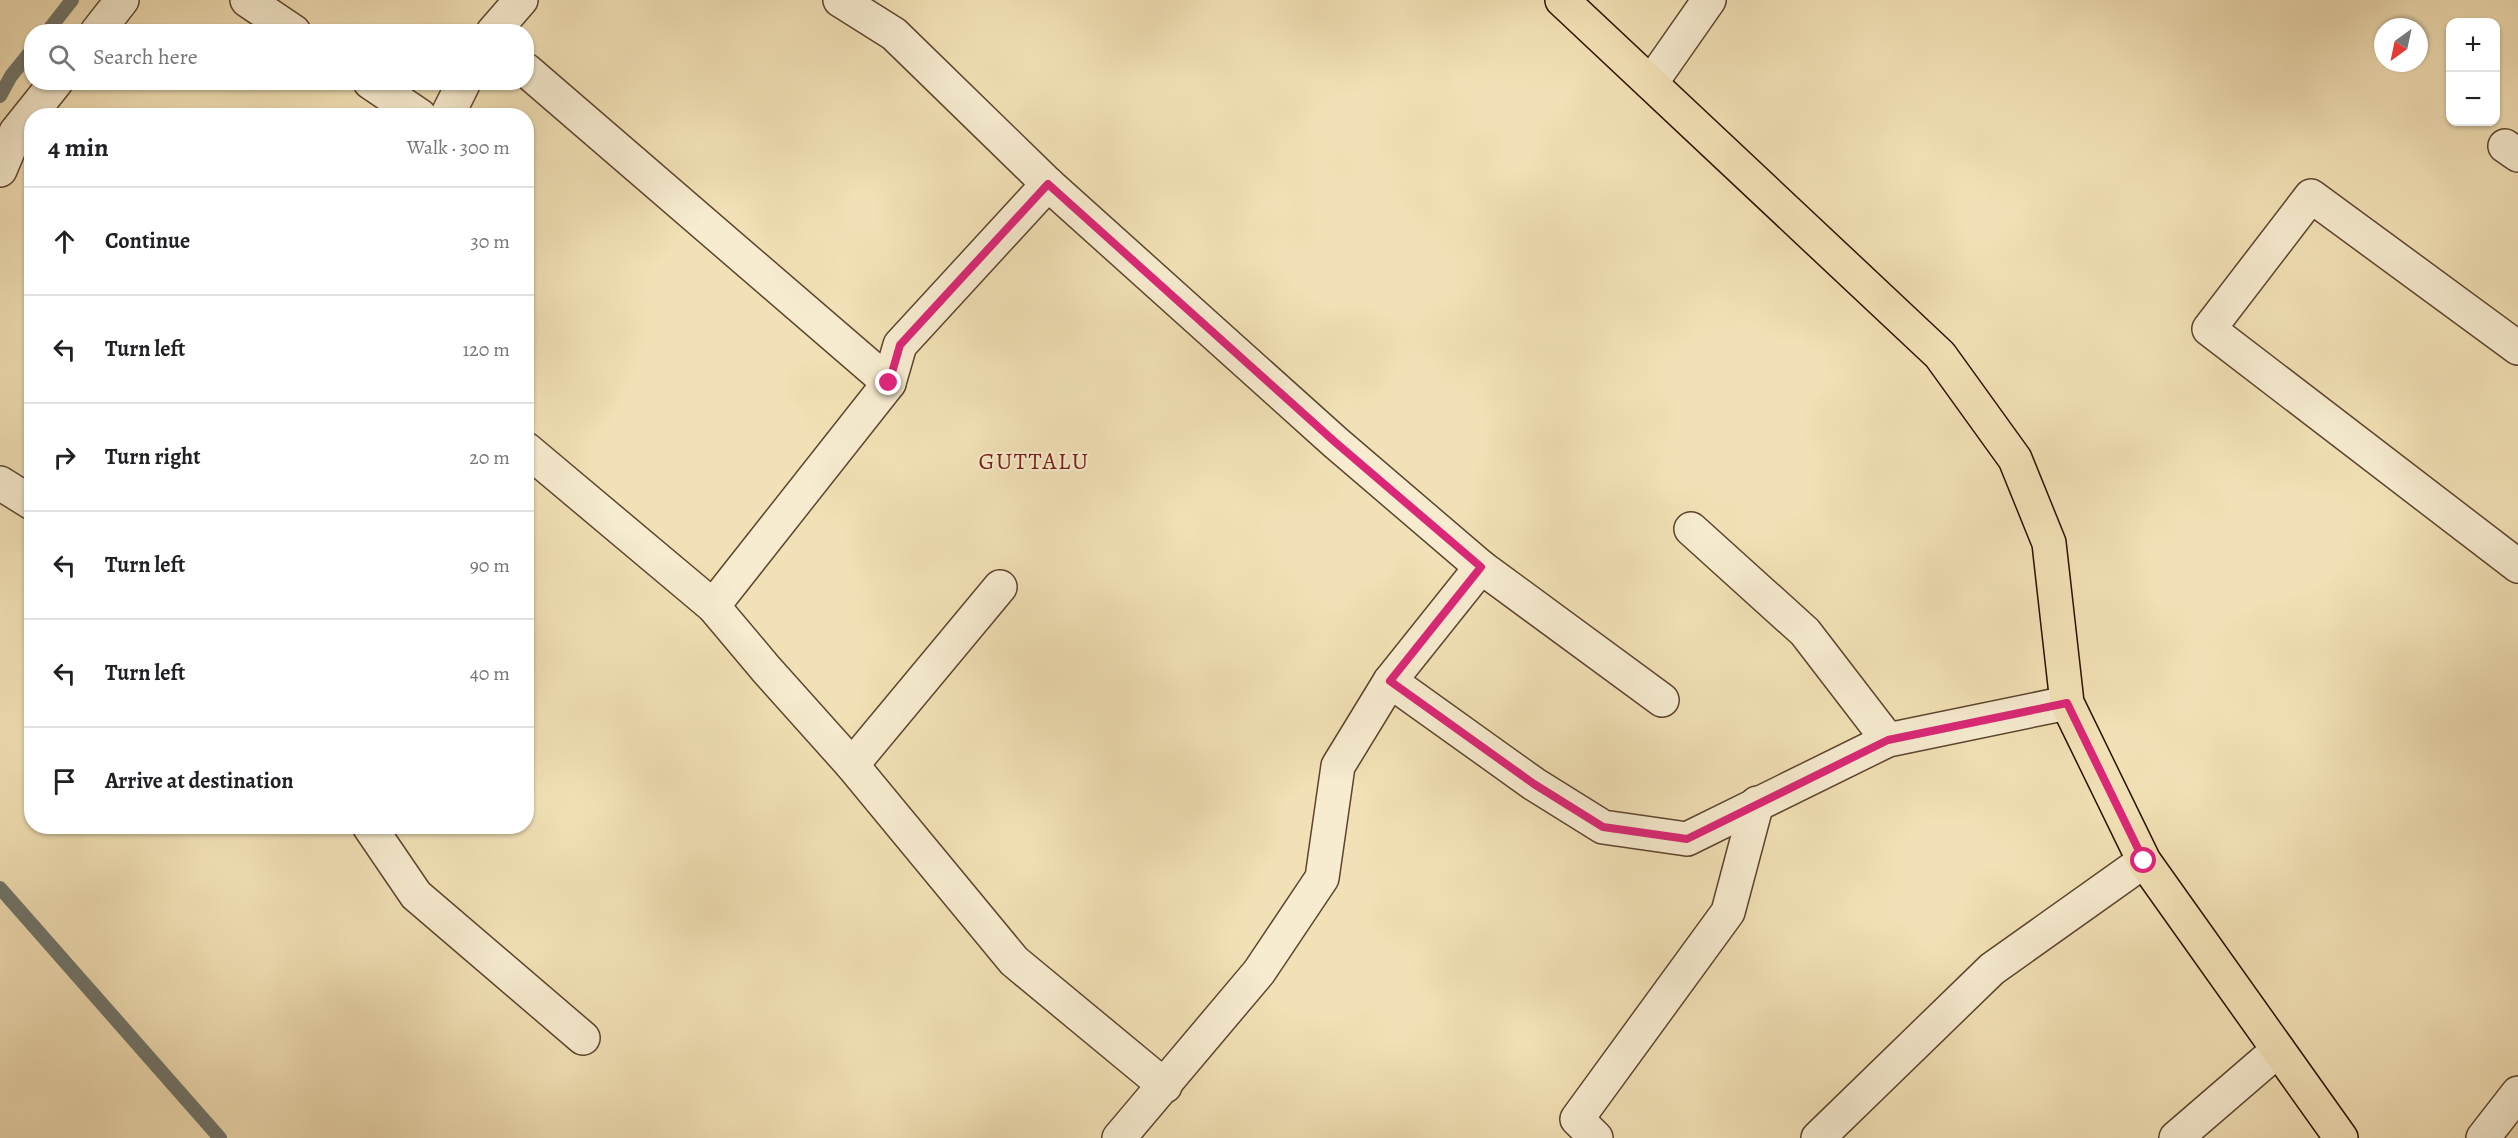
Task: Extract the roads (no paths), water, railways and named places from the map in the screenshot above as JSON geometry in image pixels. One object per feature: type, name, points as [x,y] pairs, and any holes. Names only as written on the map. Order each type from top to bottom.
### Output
[{"type":"main road","points":[[1562,0],[1940,355],[2015,459],[2049,543],[2067,703],[2144,861],[2341,1138]]},
{"type":"street","points":[[103,24],[122,0]]},
{"type":"street","points":[[247,0],[282,24]]},
{"type":"street","points":[[500,24],[521,0]]},
{"type":"street","points":[[840,0],[894,34],[1048,184],[1335,442],[1481,567],[1662,700]]},
{"type":"street","points":[[1651,83],[1709,0]]},
{"type":"street","points":[[534,77],[889,383]]},
{"type":"street","points":[[35,108],[50,90]]},
{"type":"street","points":[[382,90],[408,108]]},
{"type":"street","points":[[451,108],[460,90]]},
{"type":"street","points":[[0,170],[16,132],[24,122]]},
{"type":"street","points":[[713,606],[889,383],[900,345],[1048,184]]},
{"type":"street","points":[[2518,348],[2311,196],[2209,329],[2518,566]]},
{"type":"street","points":[[534,456],[713,606],[852,765],[1014,961],[1165,1086]]},
{"type":"street","points":[[0,483],[24,498]]},
{"type":"street","points":[[1691,529],[1805,632],[1888,740]]},
{"type":"street","points":[[1119,1138],[1259,972],[1322,878],[1338,766],[1390,681],[1481,567]]},
{"type":"street","points":[[852,765],[1000,587]]},
{"type":"street","points":[[1390,681],[1534,784],[1603,827],[1687,839],[1888,740],[2067,703]]},
{"type":"street","points":[[1596,1138],[1577,1119],[1728,912],[1757,803]]},
{"type":"street","points":[[374,834],[416,895],[583,1038]]},
{"type":"street","points":[[1818,1138],[1992,969],[2144,861]]},
{"type":"street","points":[[2176,1138],[2278,1050]]},
{"type":"street","points":[[2483,1138],[2518,1093]]},
{"type":"waterway","points":[[53,24],[72,0]]},
{"type":"waterway","points":[[0,96],[11,76],[24,60]]},
{"type":"waterway","points":[[0,888],[220,1138]]},
{"type":"district","name":"GUTTALU","points":[[1034,461]]}]
